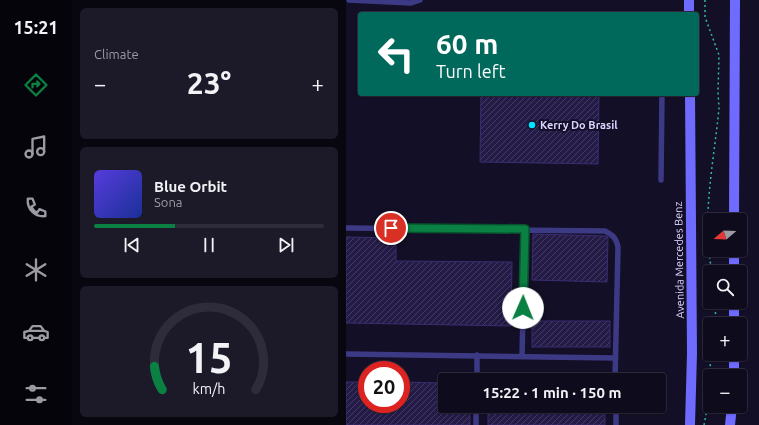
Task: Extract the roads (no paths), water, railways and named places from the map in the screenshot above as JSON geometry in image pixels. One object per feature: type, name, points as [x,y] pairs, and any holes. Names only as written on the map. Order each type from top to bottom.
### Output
[{"type":"main road","points":[[689,0],[689,12]]},
{"type":"main road","points":[[734,213],[735,0]]},
{"type":"main road","name":"Avenida Mercedes Benz","points":[[690,96],[692,399],[690,425]]},
{"type":"main road","points":[[730,425],[731,413]]},
{"type":"lane","points":[[349,0],[411,3],[420,0]]},
{"type":"lane","points":[[661,180],[662,96]]},
{"type":"lane","points":[[346,228],[525,229],[605,231],[612,234],[616,238],[618,247],[615,373]]},
{"type":"lane","points":[[522,356],[525,229]]},
{"type":"lane","points":[[346,354],[615,358]]},
{"type":"lane","points":[[477,355],[477,373]]},
{"type":"lane","points":[[476,413],[476,425]]},
{"type":"lane","points":[[616,413],[616,425]]},
{"type":"place","name":"Kerry Do Brasil","points":[[532,125]]}]
